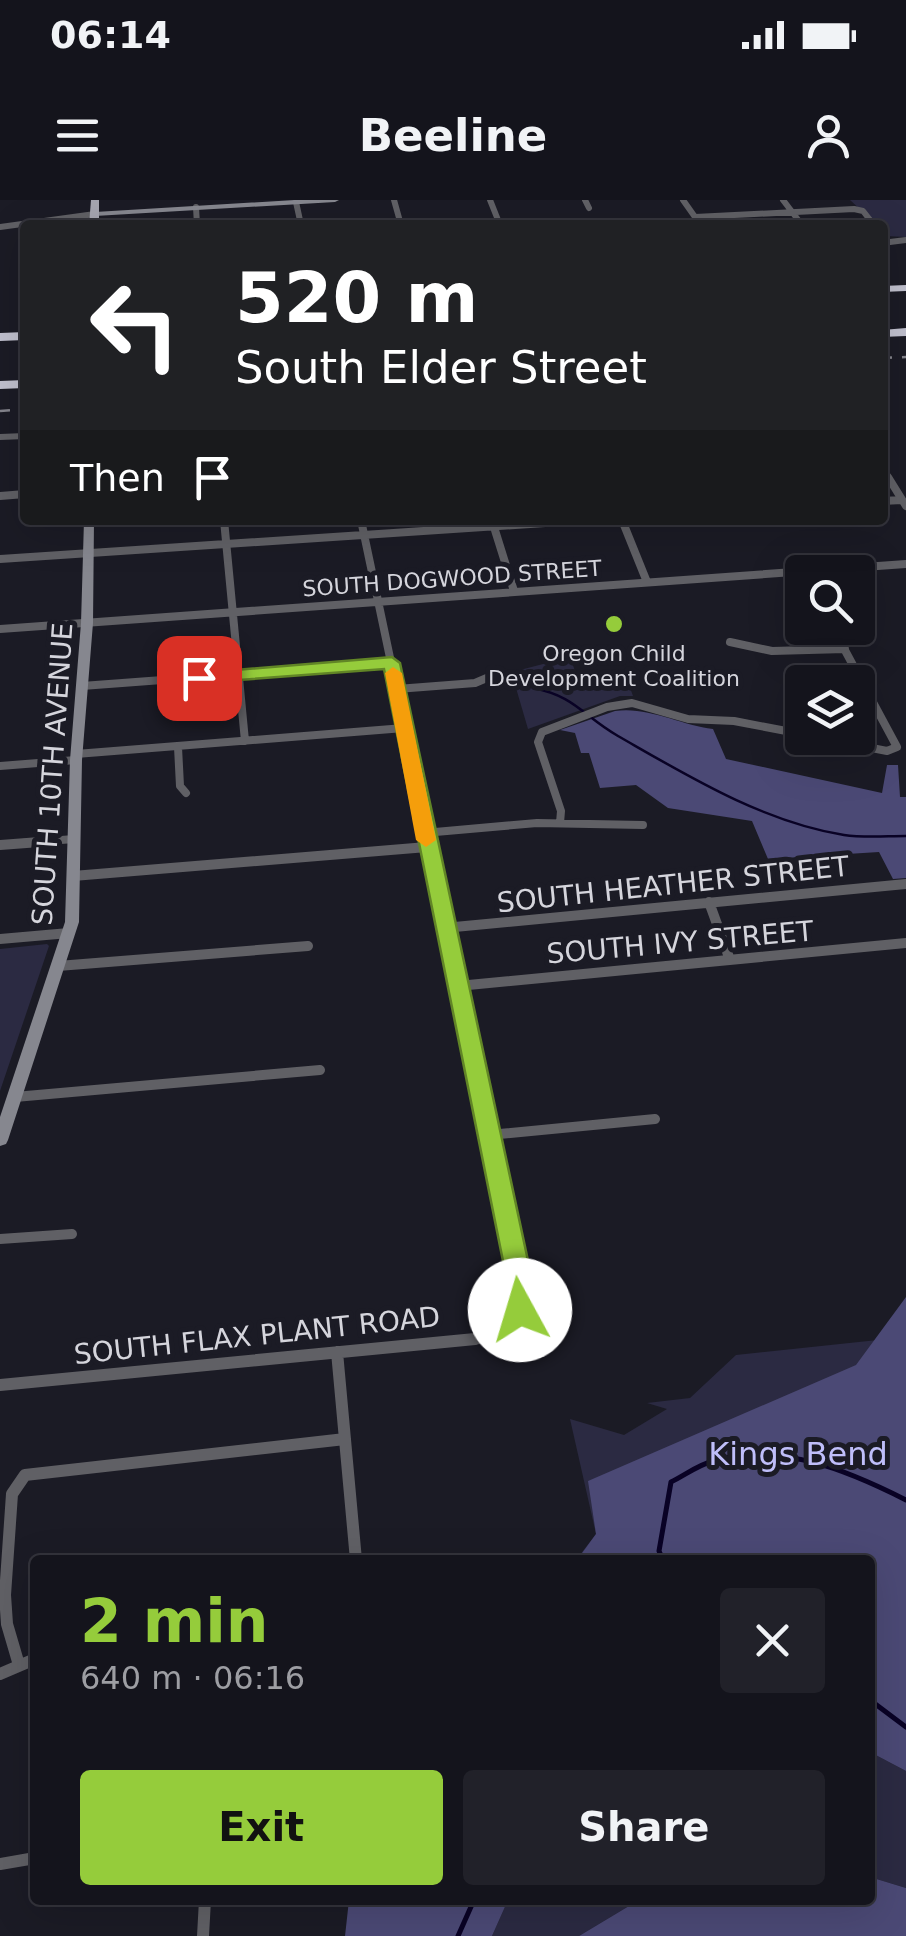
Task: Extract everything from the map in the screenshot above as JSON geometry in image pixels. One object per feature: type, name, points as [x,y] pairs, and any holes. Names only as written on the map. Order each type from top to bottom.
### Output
[{"type":"main road","points":[[96,200],[94,220],[196,207],[336,200]]},
{"type":"main road","name":"SOUTH 10TH AVENUE","points":[[0,1140],[69,932],[76,757],[88,623],[90,525]]},
{"type":"street","points":[[585,200],[589,208]]},
{"type":"street","points":[[683,200],[695,217],[859,209],[869,220]]},
{"type":"street","points":[[782,200],[798,220]]},
{"type":"street","points":[[196,207],[197,220]]},
{"type":"street","points":[[888,478],[904,503]]},
{"type":"street","points":[[224,525],[244,741]]},
{"type":"street","points":[[361,525],[489,1135],[655,1119]]},
{"type":"street","points":[[0,560],[521,525]]},
{"type":"street","points":[[624,525],[648,582]]},
{"type":"street","points":[[494,527],[514,591]]},
{"type":"street","name":"SOUTH DOGWOOD STREET","points":[[875,566],[906,564]]},
{"type":"street","name":"SOUTH DOGWOOD STREET","points":[[0,629],[785,573]]},
{"type":"street","points":[[730,642],[772,651],[844,649]]},
{"type":"street","points":[[842,645],[853,665]]},
{"type":"street","points":[[82,686],[392,663]]},
{"type":"street","points":[[397,689],[467,684],[496,674]]},
{"type":"street","points":[[560,823],[561,811],[539,747],[540,736],[548,728],[625,704],[650,705],[688,719],[734,721],[785,731]]},
{"type":"street","points":[[875,705],[895,741],[894,750],[875,747]]},
{"type":"street","points":[[0,766],[404,728]]},
{"type":"street","points":[[178,747],[179,778],[186,793]]},
{"type":"street","points":[[424,833],[560,823],[593,827],[642,825]]},
{"type":"street","points":[[0,845],[74,839]]},
{"type":"street","points":[[73,876],[427,846]]},
{"type":"street","name":"SOUTH HEATHER STREET","points":[[444,928],[906,884]]},
{"type":"street","points":[[709,902],[730,960]]},
{"type":"street","points":[[0,939],[69,932]]},
{"type":"street","name":"SOUTH IVY STREET","points":[[458,986],[906,943]]},
{"type":"street","points":[[58,966],[308,946]]},
{"type":"street","points":[[14,1096],[37,1098],[320,1070]]},
{"type":"street","name":"SOUTH FLAX PLANT ROAD","points":[[0,1385],[490,1336],[514,1322],[523,1298],[489,1135]]},
{"type":"street","points":[[0,1240],[72,1234]]},
{"type":"street","points":[[337,1352],[356,1555]]},
{"type":"street","points":[[20,1665],[5,1605],[11,1496],[17,1482],[35,1471],[345,1439]]},
{"type":"street","points":[[0,1674],[30,1662]]},
{"type":"street","points":[[0,1864],[30,1859]]},
{"type":"street","points":[[204,1936],[206,1905]]},
{"type":"green space","points":[[850,200],[906,200],[906,237],[888,236],[888,220],[872,220]]},
{"type":"green space","points":[[570,657],[579,682],[627,679],[633,696],[620,696],[528,729],[516,688],[503,688],[518,681],[520,670]]},
{"type":"green space","points":[[615,711],[652,713],[713,729],[726,759],[882,793],[887,765],[898,765],[900,797],[906,797],[906,878],[893,879],[879,852],[768,859],[752,821],[668,808],[636,785],[600,788],[589,753],[581,753],[575,733],[560,730]]},
{"type":"green space","points":[[49,946],[0,1091],[0,949]]},
{"type":"green space","name":"Kings Bend","points":[[906,1297],[906,1771],[875,1755],[875,1555],[581,1555],[596,1534],[588,1481],[856,1365]]},
{"type":"green space","name":"Kings Bend","points":[[906,1337],[871,1555],[580,1555],[596,1534],[570,1419],[624,1435],[667,1409],[647,1403],[690,1398],[736,1355]]},
{"type":"green space","points":[[875,1755],[906,1771],[906,1888],[875,1879]]},
{"type":"green space","points":[[875,1879],[906,1888],[906,1936],[579,1936],[631,1905],[875,1905]]},
{"type":"green space","points":[[348,1905],[506,1905],[492,1936],[345,1936]]},
{"type":"green space","points":[[506,1905],[631,1905],[579,1936],[492,1936]]},
{"type":"waterway","points":[[533,688],[569,701],[618,736],[755,809],[844,835],[906,836]]},
{"type":"waterway","points":[[661,1555],[671,1482],[713,1461],[763,1455],[813,1462],[906,1500]]},
{"type":"waterway","points":[[875,1704],[906,1727]]},
{"type":"waterway","points":[[458,1936],[472,1905]]},
{"type":"railway","points":[[888,358],[906,357]]},
{"type":"railway","points":[[0,411],[20,409]]},
{"type":"slow traffic","points":[[393,673],[426,840]]},
{"type":"place","name":"Oregon Child Development Coalition","points":[[614,624]]},
{"type":"route","points":[[199,678],[392,663],[519,1276],[523,1298],[520,1310]]}]
